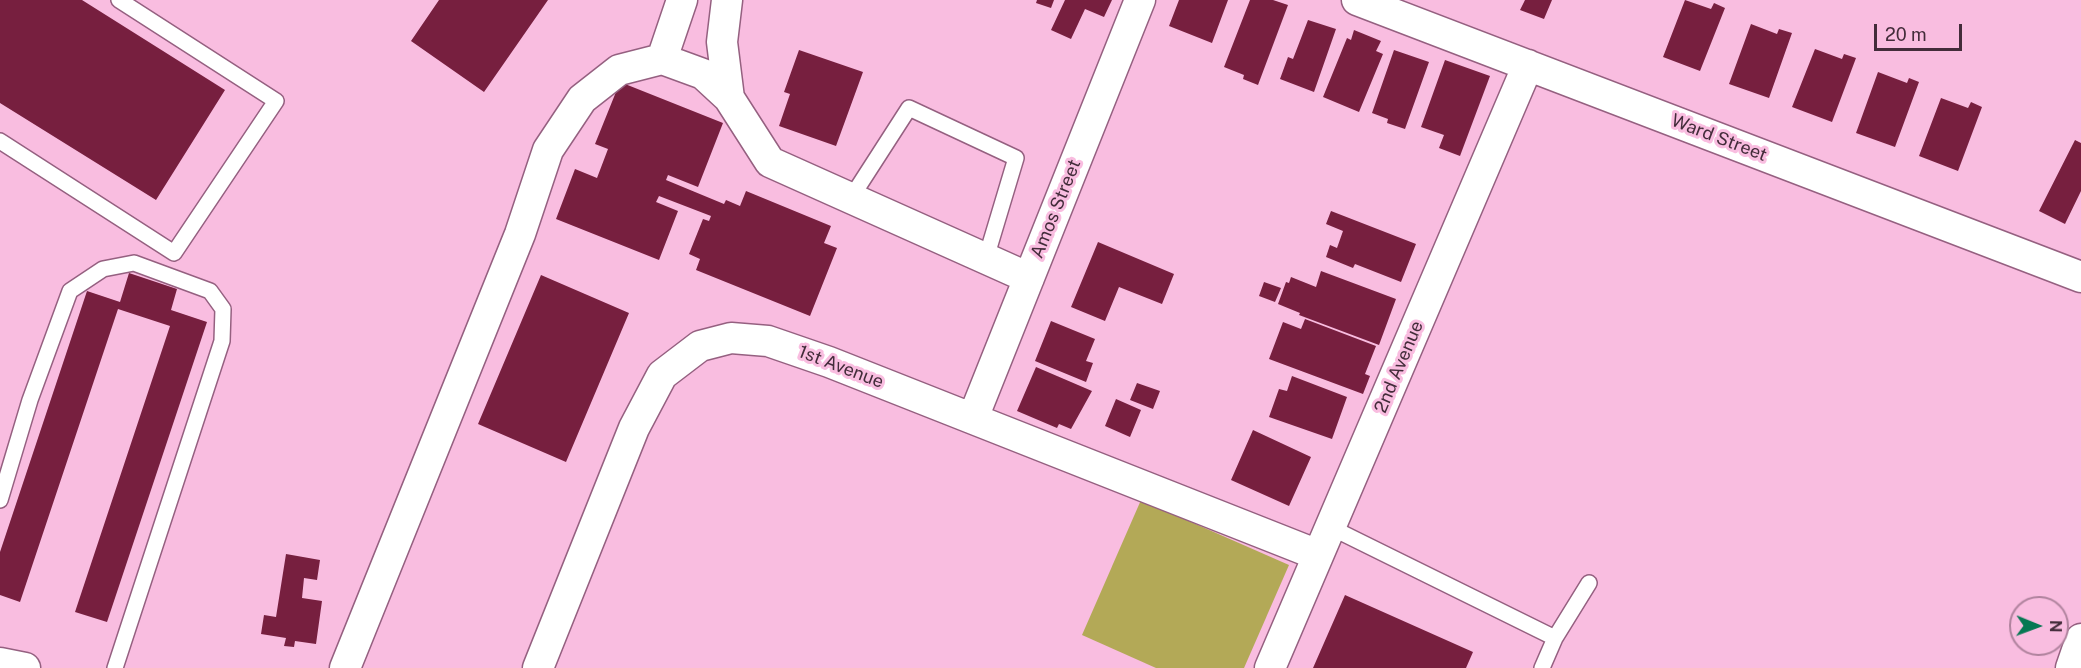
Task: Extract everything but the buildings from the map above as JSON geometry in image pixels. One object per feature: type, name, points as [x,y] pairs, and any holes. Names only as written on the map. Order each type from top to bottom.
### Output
[{"type":"street","points":[[662,59],[682,0]]},
{"type":"street","points":[[727,0],[722,42],[729,98]]},
{"type":"street","name":"Amos Street","points":[[973,418],[1140,0]]},
{"type":"street","name":"Ward Street","points":[[1357,0],[2081,277]]},
{"type":"street","points":[[345,668],[520,234],[548,150],[582,99],[619,70],[662,59],[703,74],[729,98],[770,162],[1029,278]]},
{"type":"street","name":"2nd Avenue","points":[[1270,668],[1528,65]]},
{"type":"street","name":"1st Avenue","points":[[538,668],[634,428],[662,375],[700,346],[730,338],[768,340],[973,418],[1318,555]]},
{"type":"street","points":[[2071,668],[2081,639]]},
{"type":"street","points":[[0,663],[25,668]]},
{"type":"lane","points":[[0,141],[174,253],[276,101],[119,0]]},
{"type":"lane","points":[[851,198],[909,108],[1016,158],[986,258]]},
{"type":"lane","points":[[0,500],[30,399],[70,291],[104,269],[134,263],[210,291],[223,309],[222,341],[115,668]]},
{"type":"lane","points":[[1330,527],[1556,638]]},
{"type":"lane","points":[[1542,668],[1556,638],[1589,583]]},
{"type":"shaded area","points":[[1141,500],[1289,565],[1244,668],[1156,668],[1082,635]]}]
